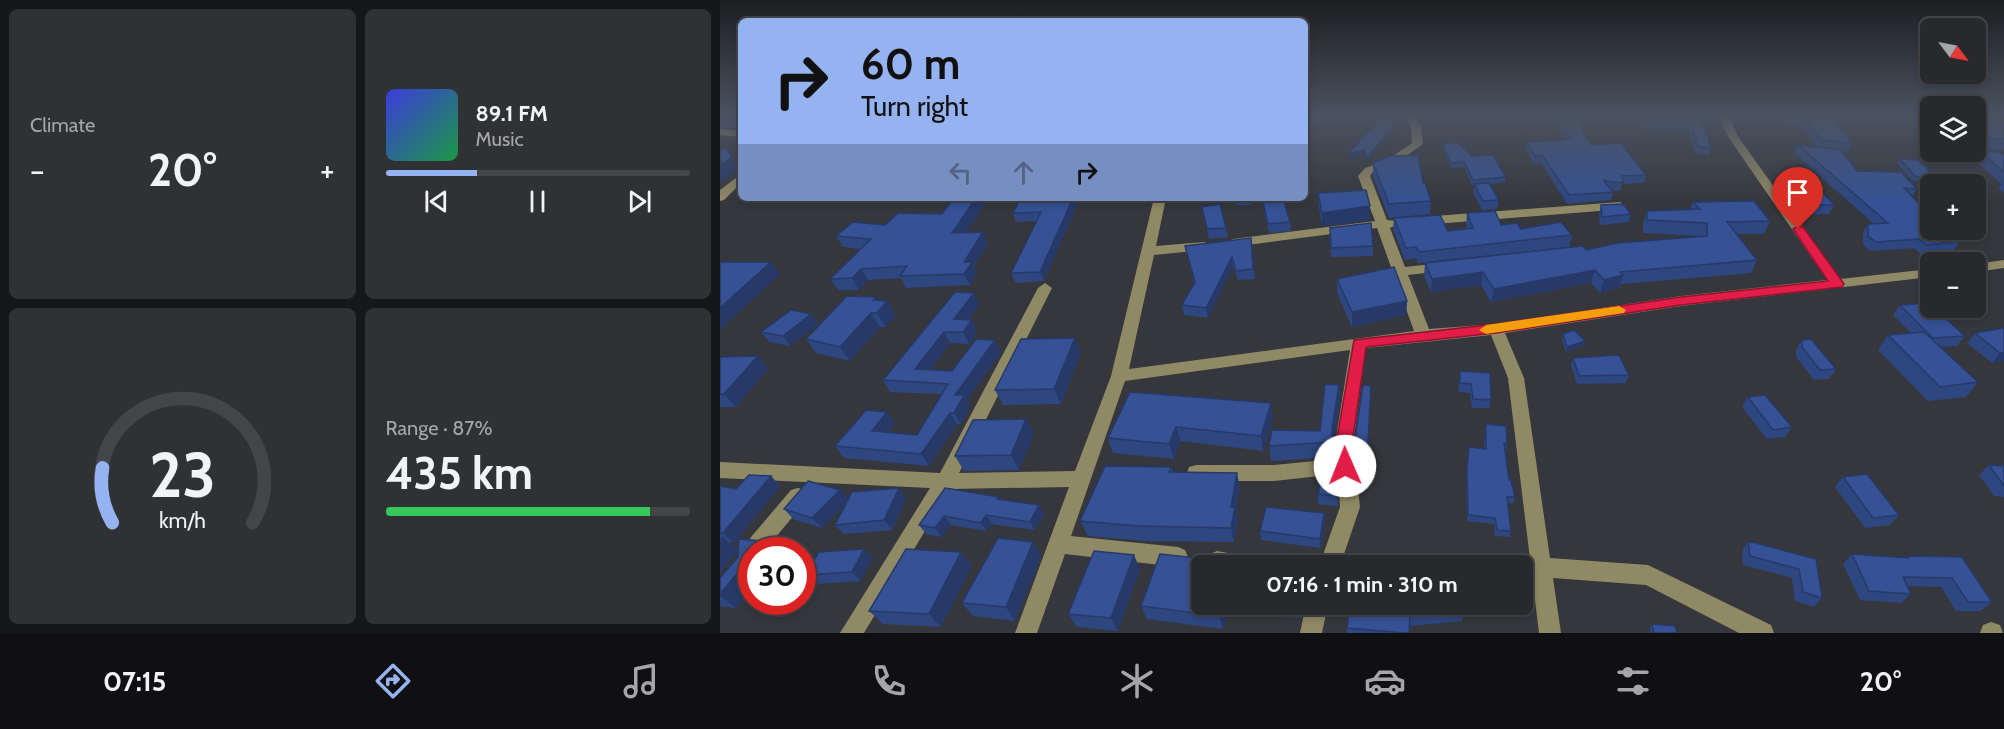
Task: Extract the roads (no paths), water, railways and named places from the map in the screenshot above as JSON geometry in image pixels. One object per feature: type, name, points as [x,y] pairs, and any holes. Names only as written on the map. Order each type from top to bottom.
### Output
[{"type":"street","points":[[1417,145],[1388,164],[1369,170],[1364,176],[1423,335]]},
{"type":"street","points":[[1739,145],[1837,284]]},
{"type":"street","points":[[720,197],[738,180]]},
{"type":"street","points":[[1026,633],[1119,376],[1159,204]]},
{"type":"street","points":[[1149,251],[1294,237],[1382,224],[1620,207]]},
{"type":"street","points":[[1986,267],[2004,264]]},
{"type":"street","points":[[1400,272],[1459,266]]},
{"type":"street","points":[[1119,376],[1423,335],[1496,329],[1681,301],[1920,274]]},
{"type":"street","points":[[850,633],[945,481],[1045,288]]},
{"type":"street","points":[[1496,329],[1515,378],[1550,633]]},
{"type":"street","points":[[1333,555],[1350,507],[1344,444],[1359,343]]},
{"type":"street","points":[[1173,473],[1274,473],[1345,466]]},
{"type":"street","points":[[720,470],[945,481],[1083,475],[1107,471]]},
{"type":"street","points":[[765,537],[815,475]]},
{"type":"street","points":[[1059,544],[1191,559]]},
{"type":"street","points":[[1540,567],[1648,575],[1763,633]]},
{"type":"street","points":[[1311,633],[1315,615]]}]
